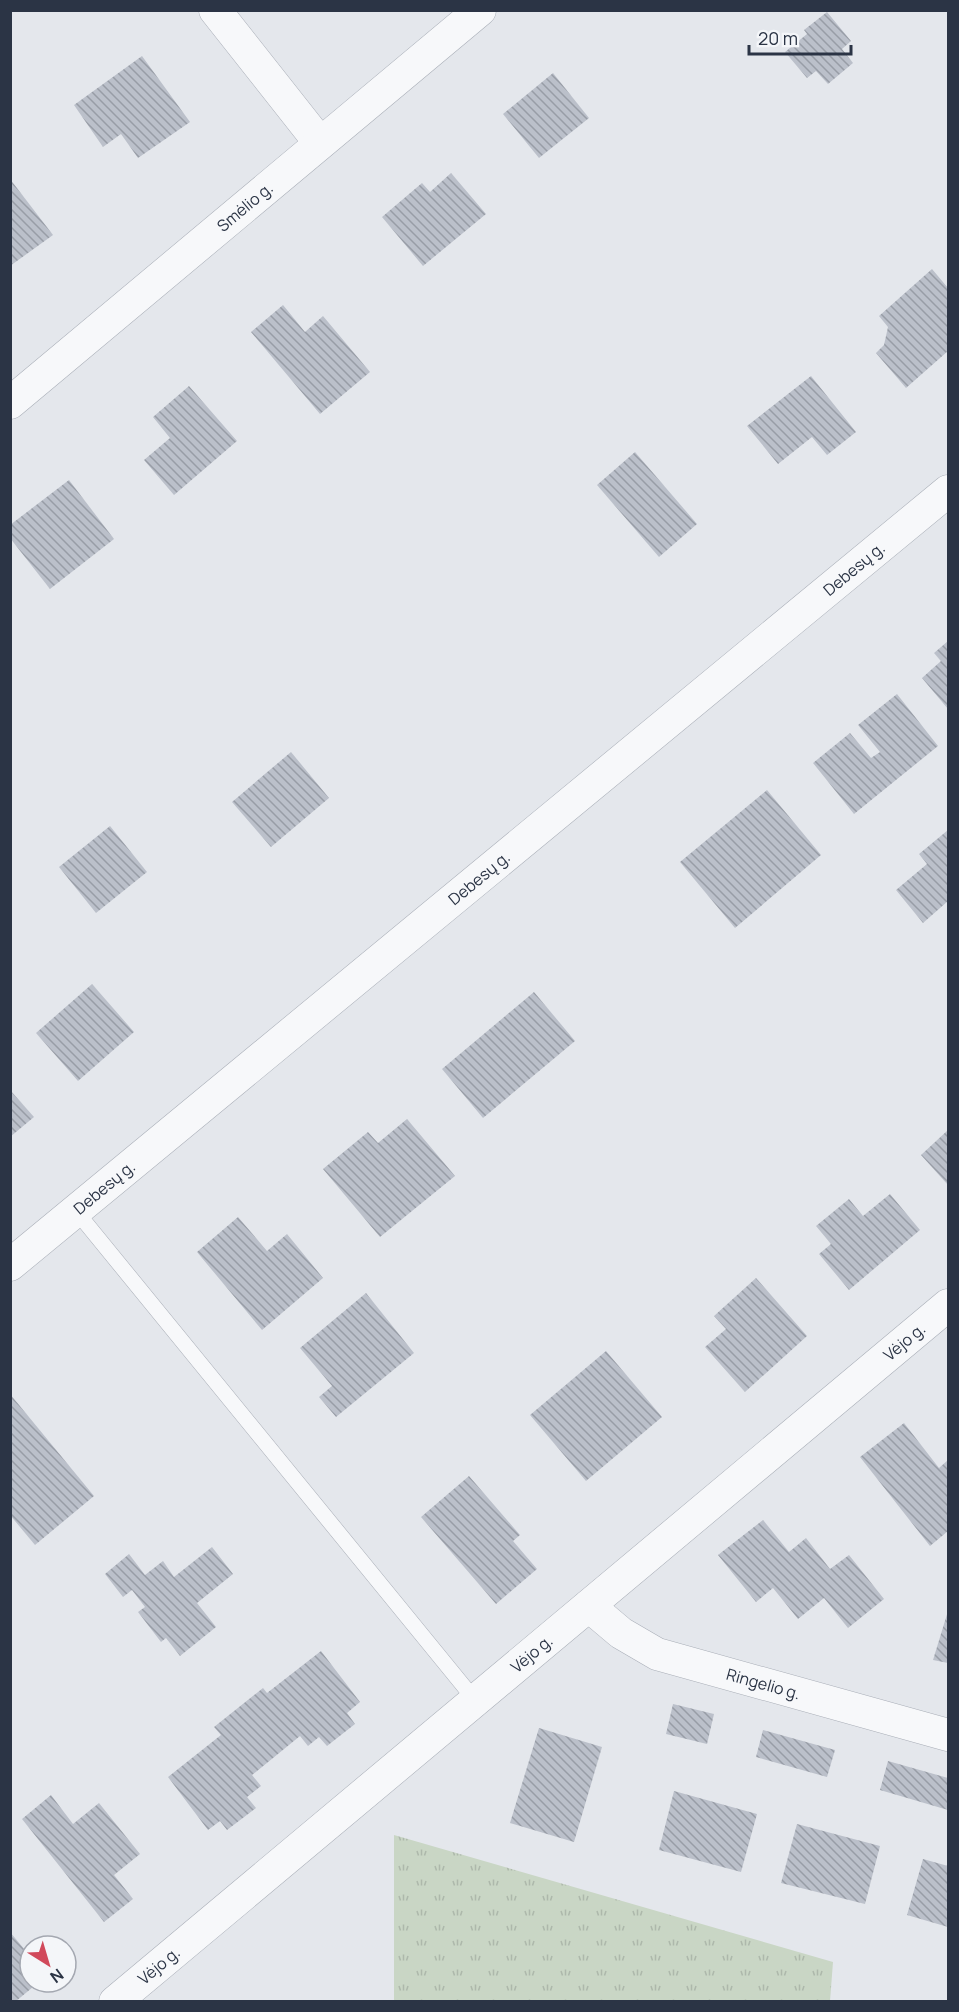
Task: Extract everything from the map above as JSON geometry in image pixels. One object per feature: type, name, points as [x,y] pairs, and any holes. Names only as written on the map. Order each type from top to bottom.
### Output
[{"type":"street","points":[[215,10],[320,143]]},
{"type":"street","name":"Smėlio g.","points":[[10,403],[480,10]]},
{"type":"street","name":"Debesų g.","points":[[10,1266],[948,491]]},
{"type":"street","name":"Vėjo g.","points":[[115,2001],[948,1305]]},
{"type":"street","name":"Ringelio g.","points":[[589,1606],[621,1634],[657,1654],[948,1735]]},
{"type":"lane","points":[[76,1211],[476,1700]]},
{"type":"green space","points":[[394,1835],[833,1962],[830,2001],[394,2001]]},
{"type":"building","points":[[827,12],[851,41],[842,49],[853,63],[828,84],[816,71],[807,78],[785,52],[807,34],[804,30]]},
{"type":"building","points":[[142,56],[190,122],[138,158],[121,134],[103,147],[74,105]]},
{"type":"building","points":[[553,73],[589,118],[539,158],[503,114]]},
{"type":"building","points":[[451,173],[486,214],[423,266],[382,217],[422,183],[430,192]]},
{"type":"building","points":[[10,179],[53,235],[10,266]]},
{"type":"building","points":[[932,269],[948,288],[948,351],[906,388],[876,353],[884,345],[888,327],[879,316]]},
{"type":"building","points":[[283,305],[305,332],[323,316],[370,372],[320,414],[251,332]]},
{"type":"building","points":[[811,376],[856,432],[827,455],[812,437],[778,464],[747,426]]},
{"type":"building","points":[[189,386],[237,441],[174,495],[144,460],[170,438],[153,417]]},
{"type":"building","points":[[635,452],[697,524],[659,557],[597,485]]},
{"type":"building","points":[[69,480],[114,539],[50,589],[10,538],[10,525]]},
{"type":"building","points":[[948,641],[948,709],[922,678],[941,661],[934,653]]},
{"type":"building","points":[[897,694],[938,746],[854,814],[813,763],[850,733],[871,758],[880,752],[858,725]]},
{"type":"building","points":[[291,752],[329,798],[271,847],[232,802]]},
{"type":"building","points":[[767,790],[821,855],[735,928],[680,862]]},
{"type":"building","points":[[110,826],[147,872],[96,913],[59,867]]},
{"type":"building","points":[[948,830],[948,901],[923,923],[896,890],[927,864],[919,854]]},
{"type":"building","points":[[92,984],[134,1032],[78,1081],[36,1033]]},
{"type":"building","points":[[534,992],[575,1041],[483,1118],[442,1069]]},
{"type":"building","points":[[10,1090],[34,1117],[10,1137]]},
{"type":"building","points":[[407,1119],[455,1176],[380,1237],[323,1169],[368,1132],[378,1143]]},
{"type":"building","points":[[948,1130],[948,1185],[921,1155]]},
{"type":"building","points":[[890,1194],[920,1230],[849,1290],[819,1254],[831,1244],[816,1226],[849,1199],[863,1216]]},
{"type":"building","points":[[238,1217],[267,1251],[287,1234],[323,1278],[262,1330],[197,1252]]},
{"type":"building","points":[[756,1278],[807,1336],[745,1392],[705,1347],[726,1329],[714,1316]]},
{"type":"building","points":[[366,1293],[414,1353],[336,1417],[319,1397],[332,1386],[300,1348]]},
{"type":"building","points":[[606,1351],[662,1417],[586,1481],[530,1415]]},
{"type":"building","points":[[10,1394],[94,1496],[35,1545],[10,1515]]},
{"type":"building","points":[[904,1423],[939,1468],[948,1460],[948,1531],[930,1546],[860,1457]]},
{"type":"building","points":[[469,1476],[520,1535],[513,1541],[537,1569],[496,1604],[421,1517]]},
{"type":"building","points":[[763,1520],[789,1552],[806,1538],[830,1569],[849,1555],[884,1599],[848,1628],[824,1598],[798,1619],[773,1588],[756,1602],[718,1555]]},
{"type":"building","points":[[212,1547],[233,1574],[197,1603],[216,1627],[180,1656],[166,1638],[161,1642],[138,1612],[145,1607],[132,1590],[123,1597],[105,1574],[129,1554],[145,1575],[163,1561],[174,1577]]},
{"type":"building","points":[[948,1611],[948,1663],[933,1660]]},
{"type":"building","points":[[321,1651],[360,1702],[347,1713],[355,1724],[327,1746],[319,1737],[308,1746],[300,1736],[252,1775],[261,1786],[247,1797],[256,1808],[227,1830],[220,1821],[208,1830],[168,1777],[221,1735],[214,1727],[263,1688],[267,1693]]},
{"type":"building","points":[[673,1704],[714,1714],[707,1744],[666,1734]]},
{"type":"building","points":[[539,1728],[602,1747],[574,1842],[510,1823]]},
{"type":"building","points":[[763,1730],[835,1750],[827,1777],[756,1757]]},
{"type":"building","points":[[888,1761],[948,1778],[948,1810],[880,1790]]},
{"type":"building","points":[[674,1791],[757,1814],[741,1872],[659,1850]]},
{"type":"building","points":[[51,1795],[73,1824],[99,1803],[140,1854],[114,1875],[133,1899],[104,1922],[22,1819]]},
{"type":"building","points":[[797,1824],[880,1846],[865,1904],[781,1883]]},
{"type":"building","points":[[923,1859],[948,1866],[948,1927],[907,1915]]},
{"type":"building","points":[[10,1932],[18,1942],[18,1994],[25,1994],[15,2002],[10,2002]]}]
